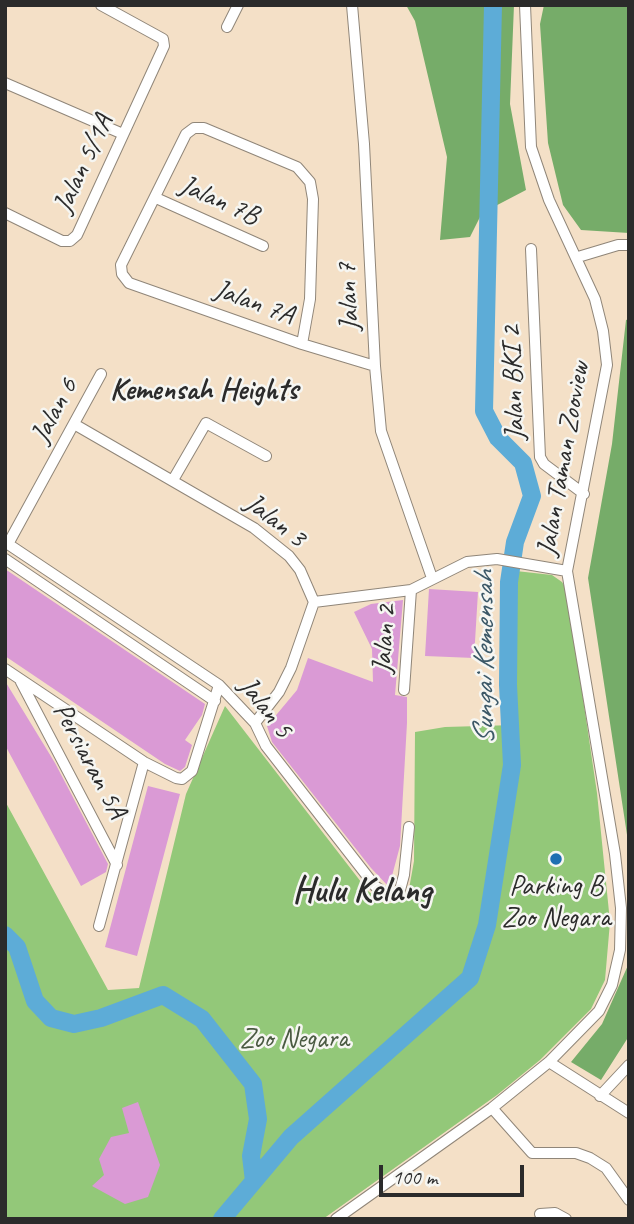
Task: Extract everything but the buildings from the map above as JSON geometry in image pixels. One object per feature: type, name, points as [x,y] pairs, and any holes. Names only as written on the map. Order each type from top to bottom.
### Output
[{"type":"street","name":"Jalan 5/1A","points":[[5,213],[62,241],[70,241],[77,235],[164,46],[163,39],[101,5]]},
{"type":"street","points":[[227,27],[238,5]]},
{"type":"street","name":"Jalan 7","points":[[352,5],[364,144],[375,366],[381,431],[432,578]]},
{"type":"street","name":"Jalan Taman Zooview","points":[[336,1219],[492,1108],[549,1062],[599,1011],[612,985],[621,950],[621,908],[615,854],[567,572],[607,365],[603,331],[595,299],[578,257],[549,200],[531,147],[524,5]]},
{"type":"street","points":[[5,83],[123,134]]},
{"type":"street","points":[[156,198],[186,134],[194,128],[204,128],[297,167],[310,182],[313,199],[310,299],[302,344]]},
{"type":"street","name":"Jalan 7A","points":[[156,198],[121,265],[122,274],[130,283],[302,344],[375,366]]},
{"type":"street","name":"Jalan 7B","points":[[156,198],[263,246]]},
{"type":"street","points":[[578,257],[618,245],[629,245]]},
{"type":"street","name":"Jalan BKI 2","points":[[531,248],[540,457],[544,464],[584,494]]},
{"type":"street","name":"Jalan 6","points":[[7,543],[101,374]]},
{"type":"street","points":[[173,480],[206,423],[266,456]]},
{"type":"street","name":"Jalan 3","points":[[74,424],[173,480],[274,543],[300,570],[314,602]]},
{"type":"street","name":"Jalan 5","points":[[7,543],[219,685],[255,723],[266,746],[375,886],[389,896],[396,895],[400,890],[409,827]]},
{"type":"street","name":"Jalan 5","points":[[5,559],[215,701]]},
{"type":"street","points":[[255,723],[279,692],[291,668],[314,602],[411,590],[467,562],[497,559],[529,562],[567,572]]},
{"type":"street","name":"Jalan 2","points":[[404,690],[411,590]]},
{"type":"street","points":[[5,669],[144,762]]},
{"type":"street","name":"Persiaran 5A","points":[[20,679],[117,864]]},
{"type":"street","name":"Persiaran 5A","points":[[99,926],[144,762],[176,778],[188,775],[219,685]]},
{"type":"street","points":[[549,1062],[629,1113]]},
{"type":"street","points":[[600,1096],[629,1065]]},
{"type":"street","points":[[492,1108],[532,1153],[576,1153],[590,1158],[606,1168],[629,1200]]},
{"type":"street","points":[[540,1214],[555,1213],[566,1219]]},
{"type":"green space","points":[[406,5],[514,5],[510,104],[526,190],[482,213],[470,237],[440,240],[447,157],[415,21]]},
{"type":"green space","points":[[544,5],[629,5],[629,233],[581,230],[563,205],[548,143],[540,24]]},
{"type":"green space","points":[[629,319],[629,848],[588,578],[612,444],[626,320]]},
{"type":"green space","name":"Zoo Negara","points":[[507,570],[552,575],[562,582],[567,590],[597,793],[610,922],[605,980],[591,1009],[540,1060],[497,1095],[323,1219],[5,1219],[5,801],[108,990],[139,988],[186,794],[225,706],[368,891],[385,904],[396,902],[409,889],[414,861],[415,732],[445,727],[515,725],[506,624]]},
{"type":"green space","points":[[629,963],[629,1036],[601,1080],[571,1062],[602,1024]]},
{"type":"waterway","name":"Sungai Kemensah","points":[[222,1219],[291,1137],[470,978],[487,925],[512,765],[508,685],[509,582],[515,542],[532,496],[523,463],[498,438],[484,411],[493,5]]},
{"type":"waterway","points":[[5,935],[17,947],[35,1001],[51,1018],[74,1024],[101,1018],[163,995],[202,1019],[253,1084],[258,1119],[251,1156],[254,1181]]},
{"type":"place","name":"Parking B Zoo Negara","points":[[556,859]]},
{"type":"district","name":"Kemensah Heights","points":[[204,391]]},
{"type":"district","name":"Hulu Kelang","points":[[362,892]]}]
